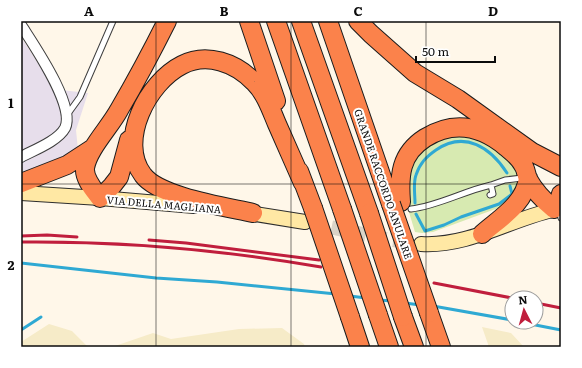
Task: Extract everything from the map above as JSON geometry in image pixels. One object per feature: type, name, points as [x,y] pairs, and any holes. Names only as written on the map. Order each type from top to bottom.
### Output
[{"type":"highway","points":[[167,21],[118,112],[93,148],[86,164],[85,172],[88,180],[100,198],[112,186],[119,176],[135,124],[152,93],[162,80],[177,67],[187,63],[204,60],[216,60],[240,70],[250,78],[264,95],[303,183]]},
{"type":"highway","points":[[249,21],[303,183],[309,215],[350,317],[360,347]]},
{"type":"highway","points":[[276,21],[389,347]]},
{"type":"highway","points":[[301,21],[369,213],[414,347]]},
{"type":"highway","name":"GRANDE RACCORDO ANULARE","points":[[328,21],[401,205],[412,267],[441,347]]},
{"type":"highway","points":[[358,21],[415,72],[458,99],[532,152],[554,164],[561,188]]},
{"type":"highway","points":[[135,124],[133,138],[134,153],[138,167],[148,181],[160,188],[181,196],[254,213]]},
{"type":"highway","points":[[401,205],[400,174],[405,160],[415,146],[432,134],[442,130],[468,128],[482,131],[490,135],[513,152],[523,164],[527,175],[542,198],[559,207]]},
{"type":"highway","points":[[21,183],[67,165],[93,148]]},
{"type":"highway","points":[[482,234],[510,210],[521,198],[525,191],[527,175]]},
{"type":"main road","name":"VIA DELLA MAGLIANA","points":[[21,193],[187,205],[254,213],[309,215]]},
{"type":"main road","points":[[421,244],[446,243],[466,239],[520,219],[559,207]]},
{"type":"street","points":[[21,25],[56,83],[66,116],[65,128],[57,137],[21,157]]},
{"type":"lane","points":[[66,116],[80,97],[113,21]]},
{"type":"lane","points":[[401,205],[429,206],[505,180],[522,178],[527,175]]},
{"type":"lane","points":[[490,195],[493,194],[491,185]]},
{"type":"shaded area","points":[[21,37],[43,71],[52,89],[88,93],[76,130],[78,150],[21,177]]},
{"type":"shaded area","points":[[49,324],[72,331],[87,346],[115,346],[153,333],[171,339],[239,329],[282,328],[304,344],[305,347],[21,347],[21,342]]},
{"type":"shaded area","points":[[482,327],[511,333],[524,347],[489,347]]},
{"type":"green space","points":[[452,131],[496,146],[519,171],[517,193],[501,207],[433,232],[415,232],[405,199],[410,155]]},
{"type":"waterway","points":[[415,203],[414,189],[419,167],[429,155],[447,144],[467,142],[485,149],[501,164],[507,173]]},
{"type":"waterway","points":[[416,214],[425,231],[499,204],[512,194],[510,186]]},
{"type":"waterway","points":[[21,263],[156,278],[217,282],[336,294]]},
{"type":"waterway","points":[[350,296],[366,298]]},
{"type":"waterway","points":[[379,300],[392,301]]},
{"type":"waterway","points":[[405,303],[420,305]]},
{"type":"waterway","points":[[433,306],[504,319]]},
{"type":"waterway","points":[[21,330],[41,317]]},
{"type":"waterway","points":[[544,327],[561,330]]},
{"type":"tunnel","points":[[311,223],[386,239],[413,243]]},
{"type":"railway","points":[[21,236],[47,235],[77,237]]},
{"type":"railway","points":[[149,240],[186,243],[319,260]]},
{"type":"railway","points":[[21,242],[96,243],[209,251],[321,267]]},
{"type":"railway","points":[[434,283],[504,296]]},
{"type":"railway","points":[[544,305],[561,308]]}]
